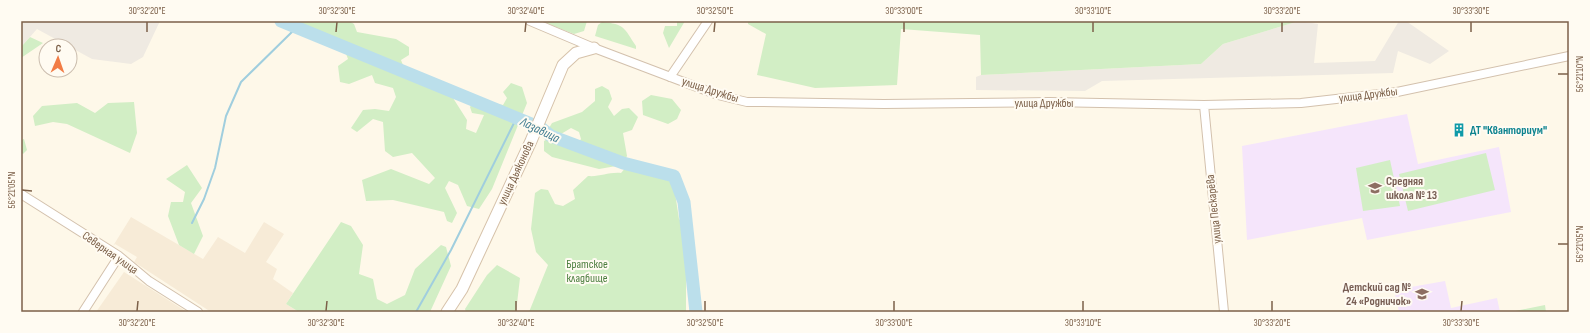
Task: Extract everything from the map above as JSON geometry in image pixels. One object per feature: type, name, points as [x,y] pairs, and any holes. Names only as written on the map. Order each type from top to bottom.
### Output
[{"type":"main road","name":"улица Дьяконова","points":[[447,312],[462,289],[535,132],[563,65],[576,53],[594,48]]},
{"type":"street","name":"улица Дружбы","points":[[530,21],[594,48],[718,95],[747,102],[884,104],[1049,102],[1204,105],[1301,103],[1397,92],[1569,56]]},
{"type":"street","points":[[670,76],[708,21]]},
{"type":"street","name":"улица Пескарёва","points":[[1204,105],[1224,312]]},
{"type":"street","name":"Северная улица","points":[[21,194],[119,256],[149,281],[198,312]]},
{"type":"street","points":[[83,312],[119,256]]},
{"type":"shaded area","points":[[21,21],[160,21],[143,57],[131,64],[92,59],[78,51],[78,38],[54,38],[37,29],[21,47]]},
{"type":"shaded area","points":[[1299,21],[1318,24],[1314,63],[1375,61],[1399,21],[1406,21],[1449,51],[1430,64],[1398,51],[1393,73],[1102,81],[1085,91],[976,90],[976,77],[981,75],[1201,64],[1223,44]]},
{"type":"shaded area","name":"Средняя школа № 13","points":[[1407,114],[1418,164],[1499,147],[1511,212],[1367,240],[1362,218],[1247,240],[1242,146]]},
{"type":"shaded area","points":[[131,217],[203,259],[218,237],[245,253],[264,222],[284,234],[266,262],[277,269],[273,279],[293,293],[286,304],[299,312],[211,312],[134,262],[137,257],[115,244],[113,246]]},
{"type":"shaded area","points":[[124,272],[187,312],[96,312]]},
{"type":"shaded area","name":"Детский сад № 24 «Родничок»","points":[[1445,281],[1451,308],[1497,298],[1500,312],[1399,312],[1394,290]]},
{"type":"green space","points":[[272,21],[349,21],[354,24],[357,32],[396,39],[409,47],[409,55],[401,60],[408,78],[453,98],[467,120],[466,129],[476,133],[484,115],[472,113],[470,107],[475,99],[503,105],[507,98],[503,92],[511,83],[522,87],[527,103],[492,189],[479,209],[467,206],[458,185],[449,181],[445,188],[457,213],[452,223],[447,221],[444,212],[393,200],[366,201],[362,180],[391,169],[429,184],[435,178],[412,153],[393,157],[385,151],[383,122],[373,119],[357,132],[351,128],[363,110],[375,109],[389,111],[396,97],[393,88],[375,83],[372,75],[349,84],[340,82],[338,66],[348,59],[345,51]]},
{"type":"green space","points":[[541,21],[587,21],[584,31],[574,34]]},
{"type":"green space","points":[[677,21],[685,21],[669,48],[663,33],[665,26],[677,26]]},
{"type":"green space","points":[[748,21],[1299,21],[1223,44],[1201,64],[981,75],[980,35],[901,29],[897,85],[815,88],[757,75],[766,34],[748,24]]},
{"type":"green space","points":[[602,22],[615,24],[623,28],[636,46],[636,49],[595,36],[598,25]]},
{"type":"green space","points":[[30,37],[38,41],[38,46],[21,58],[21,47]]},
{"type":"green space","points":[[602,86],[609,90],[612,99],[608,107],[614,116],[622,109],[629,108],[638,117],[632,130],[623,133],[627,156],[622,165],[599,169],[552,157],[544,151],[544,141],[549,138],[575,148],[581,139],[579,132],[571,128],[561,134],[553,135],[549,128],[552,123],[582,112],[595,101],[595,89]]},
{"type":"green space","points":[[651,95],[672,99],[681,110],[677,119],[668,124],[643,115],[642,101]]},
{"type":"green space","points":[[134,102],[137,133],[130,153],[67,124],[53,122],[35,126],[33,116],[42,106],[77,103],[95,113],[108,103]]},
{"type":"green space","points":[[24,139],[27,150],[23,154],[21,152],[21,140]]},
{"type":"green space","points":[[1486,153],[1495,190],[1408,211],[1399,174]]},
{"type":"green space","points":[[1390,160],[1400,206],[1363,211],[1356,168]]},
{"type":"green space","points":[[187,165],[202,188],[191,203],[203,236],[194,254],[179,245],[168,216],[171,202],[183,202],[185,192],[166,179]]},
{"type":"green space","name":"Братское кладбище","points":[[627,166],[673,180],[679,219],[686,227],[686,312],[529,312],[548,265],[536,252],[531,229],[535,193],[541,189],[548,190],[555,204],[563,206],[575,199],[573,190],[588,176],[621,173]]},
{"type":"green space","points":[[341,222],[351,226],[363,245],[359,274],[373,279],[377,299],[387,304],[405,295],[415,269],[441,245],[446,247],[451,266],[430,312],[299,312],[286,304]]},
{"type":"green space","points":[[497,265],[520,278],[516,312],[466,312],[465,309],[487,275]]},
{"type":"green space","points":[[1545,305],[1546,312],[1510,312]]},
{"type":"waterway","name":"Лазавица","points":[[281,21],[541,128],[551,136],[623,163],[674,176],[684,202],[696,312]]},
{"type":"waterway","points":[[192,223],[204,199],[215,168],[226,116],[241,82],[296,28]]},
{"type":"waterway","points":[[416,312],[451,250],[516,119]]},
{"type":"place","name":"ДТ \"Кванториум\"","points":[[1459,130]]},
{"type":"place","name":"Средняя школа № 13","points":[[1375,188]]},
{"type":"place","name":"Детский сад № 24 «Родничок»","points":[[1422,294]]}]
